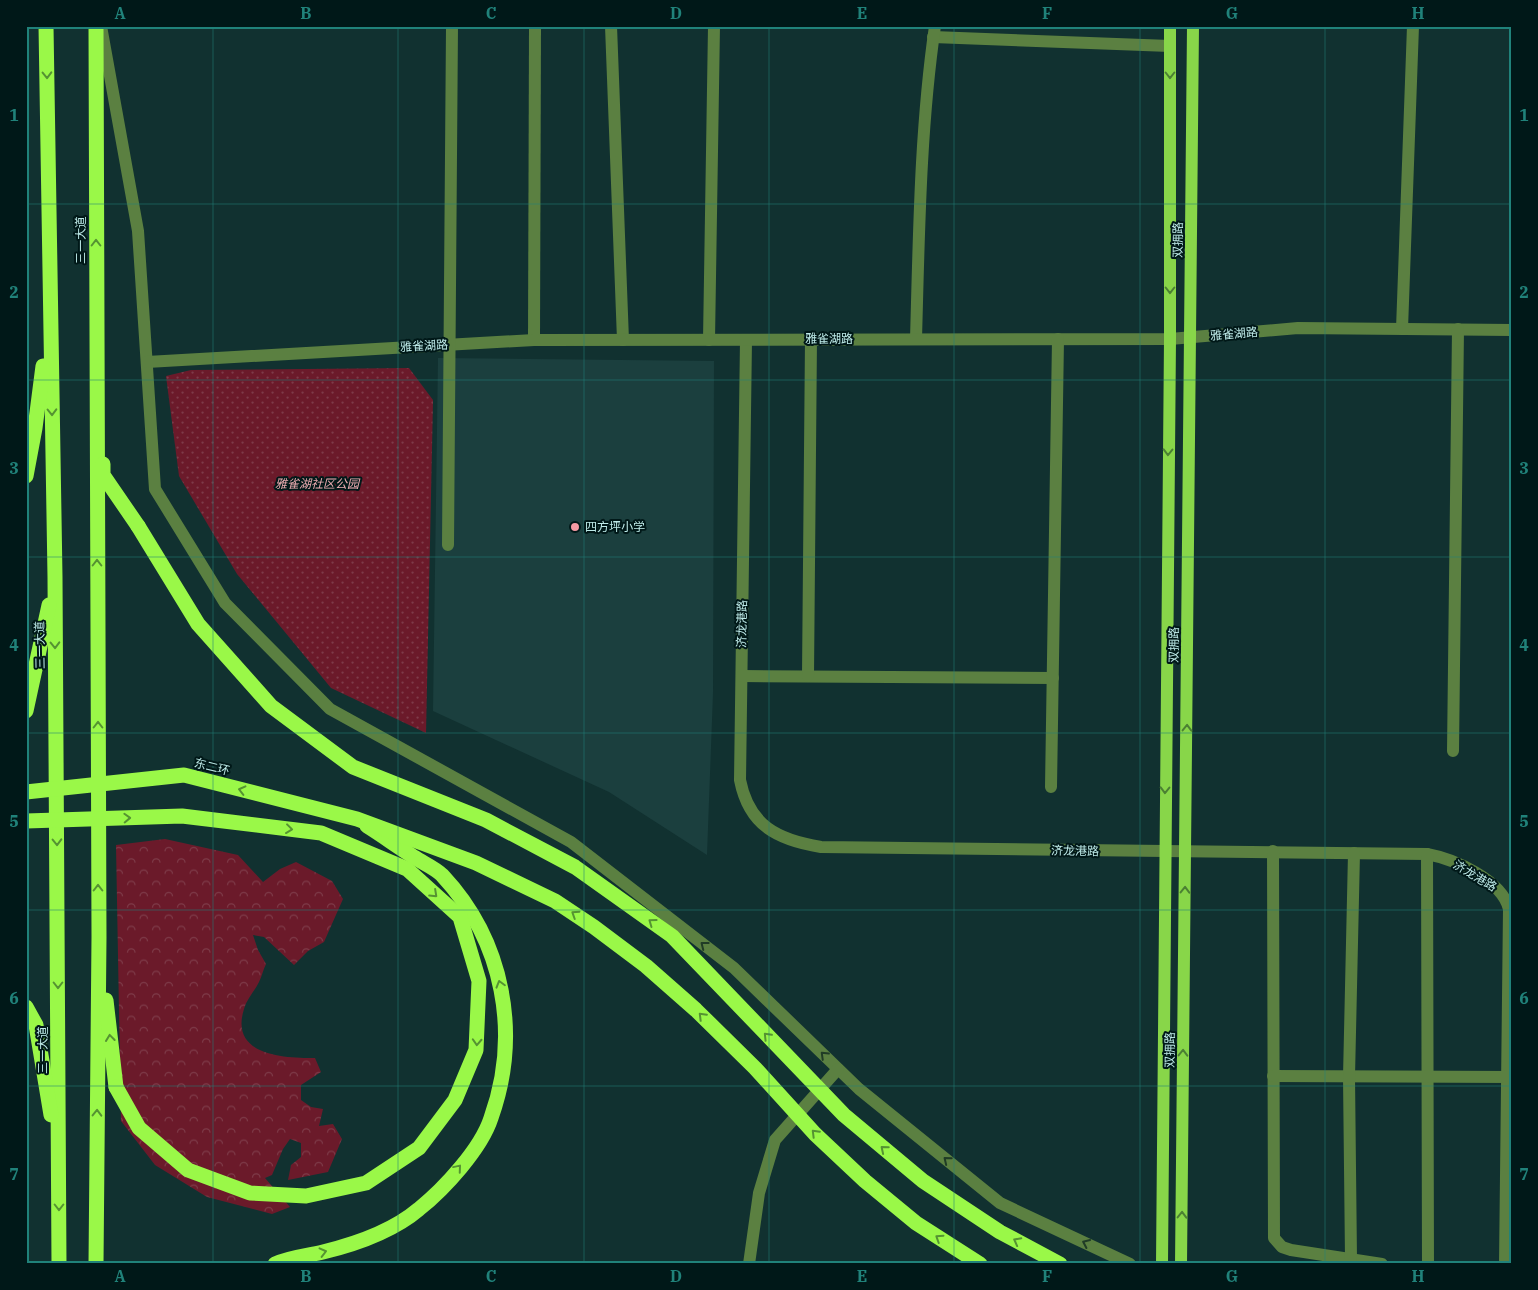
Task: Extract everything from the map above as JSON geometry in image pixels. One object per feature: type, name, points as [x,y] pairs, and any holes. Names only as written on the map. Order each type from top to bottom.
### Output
[{"type":"highway","name":"三一大道","points":[[46,26],[55,577],[59,1264]]},
{"type":"highway","name":"三一大道","points":[[96,26],[98,937],[96,1264]]},
{"type":"highway","points":[[96,274],[103,475],[138,526],[198,624],[271,706],[353,767],[486,820],[575,866],[672,936],[844,1115],[922,1181],[1000,1232],[1060,1264]]},
{"type":"highway","points":[[26,476],[35,428],[50,310]]},
{"type":"highway","points":[[26,711],[55,577]]},
{"type":"highway","name":"东二环","points":[[26,792],[184,775],[357,819]]},
{"type":"highway","points":[[26,821],[182,816],[321,833],[407,869],[460,917],[479,981],[476,1050],[455,1100],[419,1148],[366,1184],[306,1196],[250,1193],[188,1170],[139,1128],[116,1087],[98,937]]},
{"type":"highway","points":[[275,1264],[354,1244],[388,1229],[418,1210],[444,1184],[475,1148],[491,1119],[501,1077],[507,1035],[504,998],[492,955],[466,906],[441,874],[357,819]]},
{"type":"highway","points":[[357,819],[476,863],[554,901],[594,927],[646,966],[696,1010],[755,1068],[815,1134],[865,1181],[916,1223],[980,1264]]},
{"type":"highway","points":[[26,1007],[36,1025],[58,1158]]},
{"type":"main road","name":"双拥路","points":[[1162,1264],[1164,852],[1170,339],[1170,26]]},
{"type":"main road","name":"双拥路","points":[[1181,1264],[1193,26]]},
{"type":"street","points":[[101,26],[138,231],[154,489],[225,603],[330,709],[571,842],[734,968],[859,1089],[1000,1203],[1130,1264]]},
{"type":"street","points":[[448,545],[452,26]]},
{"type":"street","points":[[534,340],[535,26]]},
{"type":"street","points":[[611,26],[623,340]]},
{"type":"street","points":[[709,340],[714,26]]},
{"type":"street","points":[[1402,329],[1412,26]]},
{"type":"street","points":[[916,339],[920,161],[934,32],[1170,46]]},
{"type":"street","name":"雅雀湖路","points":[[146,362],[534,340],[1170,339],[1298,328],[1512,330]]},
{"type":"street","points":[[1453,751],[1458,329]]},
{"type":"street","points":[[808,676],[811,339]]},
{"type":"street","points":[[1051,787],[1058,339]]},
{"type":"street","name":"济龙港路","points":[[746,340],[740,780],[743,795],[749,808],[772,833],[794,843],[821,847],[1427,854],[1447,860],[1494,884],[1506,900],[1509,909],[1510,1077],[1505,1264]]},
{"type":"street","points":[[742,676],[1053,678]]},
{"type":"street","points":[[1273,851],[1272,1076],[1274,1238],[1282,1247],[1291,1250],[1382,1264]]},
{"type":"street","points":[[1351,1259],[1349,1077],[1354,853]]},
{"type":"street","points":[[1427,854],[1428,1264]]},
{"type":"street","points":[[749,1264],[759,1193],[775,1140],[838,1069]]},
{"type":"street","points":[[1272,1076],[1510,1077]]},
{"type":"shaded area","name":"四方坪小学","points":[[438,358],[714,361],[713,693],[707,855],[609,792],[433,711]]},
{"type":"green space","name":"雅雀湖社区公园","points":[[409,368],[433,400],[426,733],[331,688],[237,574],[179,476],[166,376],[191,370]]},
{"type":"green space","points":[[165,839],[238,855],[263,882],[280,869],[296,862],[332,881],[343,899],[324,942],[308,951],[294,965],[264,937],[253,935],[258,950],[266,964],[259,982],[244,1009],[242,1025],[245,1036],[252,1045],[275,1055],[315,1058],[321,1072],[301,1085],[301,1100],[311,1107],[323,1109],[319,1126],[333,1124],[342,1139],[328,1172],[288,1180],[291,1165],[301,1157],[301,1143],[290,1139],[283,1149],[272,1175],[265,1178],[290,1207],[272,1214],[207,1197],[155,1165],[121,1121],[116,845]]},
{"type":"place","name":"四方坪小学","points":[[575,527]]}]
